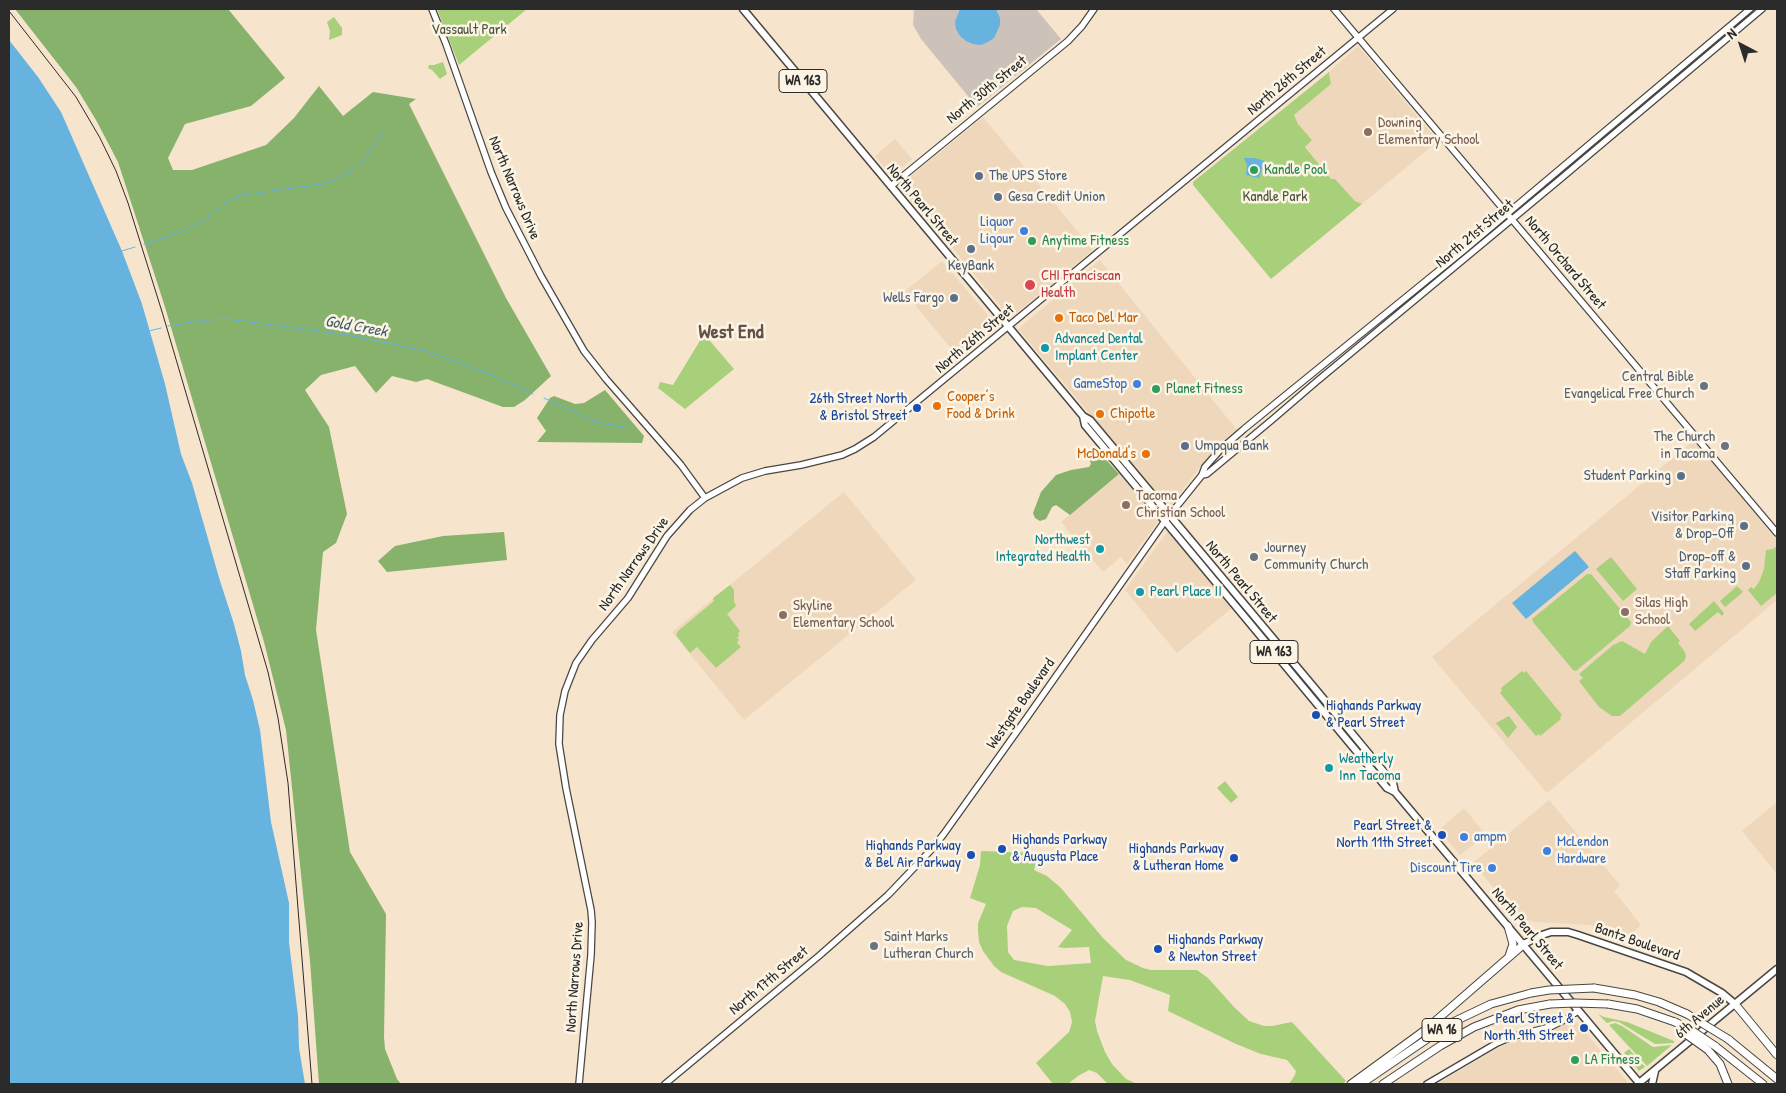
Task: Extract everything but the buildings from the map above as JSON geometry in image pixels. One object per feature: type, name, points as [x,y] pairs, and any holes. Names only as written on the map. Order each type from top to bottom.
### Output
[{"type":"highway","points":[[1505,961],[1512,952],[1513,944],[1508,926]]},
{"type":"highway","points":[[1350,1084],[1425,1030],[1524,944]]},
{"type":"highway","name":"WA 16","points":[[1361,1084],[1458,1020],[1491,1004],[1549,990],[1594,988],[1635,994],[1687,1014],[1728,1039],[1777,1079]]},
{"type":"highway","name":"WA 16","points":[[1382,1084],[1474,1027],[1518,1010],[1550,1004],[1575,1003],[1608,1004],[1649,1013],[1675,1022],[1691,1030],[1711,1048],[1763,1084]]},
{"type":"highway","points":[[1735,1004],[1777,1055]]},
{"type":"highway","points":[[1649,1013],[1711,1048],[1728,1084]]},
{"type":"main road","name":"North Pearl Street","points":[[743,9],[1082,416],[1090,420],[1167,519],[1381,769],[1393,784],[1395,792],[1524,944],[1639,1084]]},
{"type":"main road","name":"Bantz Boulevard","points":[[1524,944],[1551,932],[1568,932],[1686,972],[1722,993],[1735,1004]]},
{"type":"main road","name":"6th Avenue","points":[[1639,1084],[1777,969]]},
{"type":"main road","points":[[1652,1084],[1655,1071]]},
{"type":"street","name":"North Narrows Drive","points":[[432,9],[494,181],[520,236],[560,311],[577,341],[595,366],[688,473],[705,498],[690,510],[667,536],[628,598],[586,648],[569,680],[563,703],[559,728],[559,744],[592,922],[591,955],[579,1084]]},
{"type":"street","name":"North 30th Street","points":[[891,186],[1068,41],[1094,9]]},
{"type":"street","name":"North Orchard Street","points":[[1334,9],[1777,533]]},
{"type":"street","name":"North 26th Street","points":[[705,498],[725,486],[748,476],[829,458],[855,449],[894,422],[1393,9]]},
{"type":"street","name":"North 21st Street","points":[[1167,519],[1202,475],[1205,467],[1244,429],[1507,214],[1750,9]]},
{"type":"street","name":"North 21st Street","points":[[1202,475],[1207,474],[1762,9]]},
{"type":"street","name":"Westgate Boulevard","points":[[888,895],[907,877],[943,835],[1167,519]]},
{"type":"street","name":"North 17th Street","points":[[664,1084],[820,955],[888,895]]},
{"type":"street","points":[[1427,1084],[1499,1042],[1550,1027],[1578,1011]]},
{"type":"shaded area","points":[[914,9],[1036,9],[1061,39],[977,107],[921,39],[913,25]]},
{"type":"shaded area","name":"Downing Elementary School","points":[[1358,46],[1438,141],[1362,204],[1355,201],[1335,179],[1331,179],[1305,146],[1312,140],[1298,124],[1294,115],[1331,84],[1329,72]]},
{"type":"shaded area","points":[[983,117],[1093,250],[1010,318],[938,230],[899,186]]},
{"type":"shaded area","points":[[895,139],[912,159],[892,176],[875,156]]},
{"type":"shaded area","points":[[1100,260],[1237,430],[1197,471],[1169,508],[1018,329]]},
{"type":"shaded area","points":[[942,261],[998,327],[960,359],[904,292]]},
{"type":"shaded area","name":"Silas High School","points":[[1697,438],[1777,533],[1777,600],[1547,793],[1432,657]]},
{"type":"shaded area","points":[[1119,474],[1158,521],[1127,564],[1121,557],[1103,572],[1061,522]]},
{"type":"shaded area","name":"Skyline Elementary School","points":[[844,492],[916,580],[744,720],[672,632]]},
{"type":"shaded area","points":[[1167,532],[1169,532],[1232,608],[1177,653],[1125,590]]},
{"type":"shaded area","points":[[1549,800],[1620,885],[1614,891],[1641,925],[1626,938],[1590,925],[1535,922],[1523,919],[1512,907],[1510,908],[1473,863]]},
{"type":"shaded area","points":[[1777,802],[1777,874],[1742,831]]},
{"type":"shaded area","points":[[1464,808],[1486,835],[1460,855],[1439,830]]},
{"type":"shaded area","points":[[1573,1019],[1627,1081],[1627,1084],[1437,1084],[1496,1049],[1512,1042],[1552,1031]]},
{"type":"green space","points":[[15,9],[228,9],[285,78],[251,106],[185,124],[168,158],[173,170],[192,170],[266,145],[294,118],[319,86],[343,116],[373,92],[416,99],[409,104],[506,298],[551,376],[525,400],[514,407],[503,407],[427,379],[416,382],[392,376],[376,393],[355,366],[321,375],[305,390],[329,427],[347,514],[336,543],[323,552],[316,630],[350,852],[386,914],[385,1049],[397,1079],[401,1084],[319,1084],[310,961],[286,730],[264,642],[165,307],[118,162],[76,87]]},
{"type":"green space","name":"Vassault Park","points":[[437,9],[527,9],[459,65]]},
{"type":"green space","points":[[334,17],[342,28],[342,35],[329,40],[330,31],[327,22]]},
{"type":"green space","points":[[443,62],[447,74],[440,79],[428,68],[429,65]]},
{"type":"green space","name":"Kandle Park","points":[[1329,72],[1331,84],[1294,115],[1298,124],[1312,140],[1305,147],[1331,179],[1335,179],[1355,201],[1362,204],[1271,279],[1193,185],[1193,182]]},
{"type":"green space","points":[[704,334],[734,369],[685,409],[658,388],[660,382],[673,385]]},
{"type":"green space","points":[[605,390],[644,436],[642,443],[537,442],[546,431],[537,418],[550,398],[554,396],[575,404],[584,403]]},
{"type":"green space","points":[[1091,453],[1101,454],[1119,474],[1070,515],[1056,505],[1052,507],[1046,519],[1040,521],[1035,518],[1033,513],[1041,492],[1056,475],[1089,467],[1091,464],[1089,456]]},
{"type":"green space","points":[[504,532],[507,560],[387,572],[378,561],[395,546],[443,536]]},
{"type":"green space","points":[[1777,546],[1777,593],[1761,606],[1748,590],[1751,587],[1754,589],[1759,582],[1764,569],[1766,550]]},
{"type":"green space","points":[[1611,557],[1637,589],[1623,601],[1596,569]]},
{"type":"green space","points":[[1587,574],[1591,574],[1631,622],[1630,626],[1576,671],[1573,670],[1532,619]]},
{"type":"green space","points":[[730,585],[734,590],[736,606],[727,614],[740,631],[737,643],[741,647],[716,668],[697,647],[690,653],[676,635],[678,631],[714,601],[713,598]]},
{"type":"green space","points":[[1737,586],[1743,592],[1725,607],[1720,601]]},
{"type":"green space","points":[[1714,601],[1724,613],[1722,616],[1718,612],[1695,631],[1689,624]]},
{"type":"green space","points":[[1668,626],[1680,641],[1678,643],[1685,652],[1686,657],[1684,661],[1620,716],[1612,716],[1599,707],[1579,681],[1583,678],[1579,674],[1613,645],[1622,641],[1645,654],[1651,642]]},
{"type":"green space","points":[[1522,671],[1524,673],[1526,671],[1562,715],[1561,719],[1540,736],[1539,734],[1536,736],[1500,693],[1501,688]]},
{"type":"green space","points":[[1509,716],[1517,727],[1508,738],[1496,723]]},
{"type":"green space","points":[[1225,781],[1238,797],[1231,803],[1217,788]]},
{"type":"green space","points":[[981,851],[1039,853],[1034,870],[1047,876],[1061,888],[1103,938],[1126,960],[1151,970],[1197,970],[1208,978],[1249,1021],[1264,1026],[1292,1022],[1346,1081],[1342,1084],[1289,1084],[1296,1071],[1287,1060],[1261,1054],[1236,1044],[1168,1011],[1170,995],[1130,980],[1103,976],[1095,1021],[1097,1031],[1112,1064],[1126,1079],[1137,1084],[1108,1084],[1097,1073],[1089,1070],[1068,1084],[1053,1084],[1036,1063],[1069,1032],[1072,1022],[1070,1012],[1065,1004],[1055,996],[1001,972],[983,951],[979,942],[978,923],[986,904],[970,898],[980,865]],"holes":[[[1022,907],[1036,908],[1072,930],[1058,947],[1089,947],[1091,963],[1048,966],[1014,960],[1008,952],[1007,926],[1013,911]]]},
{"type":"green space","points":[[1598,1014],[1627,1022],[1674,1041],[1674,1043],[1655,1044],[1619,1022],[1607,1023]]},
{"type":"green space","points":[[1615,1023],[1653,1047],[1672,1045],[1647,1066],[1609,1025]]},
{"type":"green space","points":[[1629,1049],[1645,1067],[1639,1071],[1624,1053]]},
{"type":"water","points":[[960,9],[996,9],[1000,18],[1000,25],[994,38],[981,45],[966,41],[960,36],[955,22]]},
{"type":"water","points":[[9,40],[38,77],[61,112],[122,251],[142,304],[165,384],[181,454],[192,483],[234,624],[260,730],[271,822],[289,903],[289,942],[298,1016],[299,1048],[305,1084],[9,1084]]},
{"type":"water","name":"Kandle Pool","points":[[1244,158],[1265,161],[1259,178],[1246,175],[1247,165]]},
{"type":"water","points":[[1575,551],[1589,567],[1526,619],[1512,603]]},
{"type":"waterway","points":[[144,244],[181,232],[204,220],[230,200],[242,195],[323,184],[337,179],[363,160],[384,131]]},
{"type":"waterway","points":[[122,251],[135,247]]},
{"type":"waterway","name":"Gold Creek","points":[[168,326],[205,320],[227,319],[349,335],[430,352],[487,373],[533,394]]},
{"type":"waterway","name":"Gold Creek","points":[[149,331],[161,328]]},
{"type":"waterway","name":"Gold Creek","points":[[544,398],[596,422],[628,428]]},
{"type":"railway","points":[[9,11],[76,97],[100,138],[116,171],[163,315],[268,672],[278,718],[288,783],[312,1084]]},
{"type":"place","name":"Downing Elementary School","points":[[1368,132]]},
{"type":"place","name":"Kandle Pool","points":[[1254,170]]},
{"type":"place","name":"The UPS Store","points":[[979,176]]},
{"type":"place","name":"Gesa Credit Union","points":[[998,197]]},
{"type":"place","name":"Liquor Liqour","points":[[1024,231]]},
{"type":"place","name":"Anytime Fitness","points":[[1032,241]]},
{"type":"place","name":"KeyBank","points":[[971,249]]},
{"type":"place","name":"CHI Franciscan Health","points":[[1030,285]]},
{"type":"place","name":"Wells Fargo","points":[[954,298]]},
{"type":"place","name":"Taco Del Mar","points":[[1059,318]]},
{"type":"place","name":"Advanced Dental Implant Center","points":[[1045,348]]},
{"type":"place","name":"GameStop","points":[[1137,384]]},
{"type":"place","name":"Central Bible Evangelical Free Church","points":[[1704,386]]},
{"type":"place","name":"Planet Fitness","points":[[1156,389]]},
{"type":"place","name":"Cooper’s Food & Drink","points":[[937,406]]},
{"type":"place","name":"26th Street North & Bristol Street","points":[[917,408]]},
{"type":"place","name":"Chipotle","points":[[1100,414]]},
{"type":"place","name":"Umpqua Bank","points":[[1185,446]]},
{"type":"place","name":"The Church in Tacoma","points":[[1725,446]]},
{"type":"place","name":"McDonald's","points":[[1146,454]]},
{"type":"place","name":"Student Parking","points":[[1681,476]]},
{"type":"place","name":"Tacoma Christian School","points":[[1126,505]]},
{"type":"place","name":"Visitor Parking & Drop-Off","points":[[1744,526]]},
{"type":"place","name":"Northwest Integrated Health","points":[[1100,549]]},
{"type":"place","name":"Journey Community Church","points":[[1254,557]]},
{"type":"place","name":"Drop-off & Staff Parking","points":[[1746,566]]},
{"type":"place","name":"Pearl Place II","points":[[1140,592]]},
{"type":"place","name":"Silas High School","points":[[1625,612]]},
{"type":"place","name":"Skyline Elementary School","points":[[783,615]]},
{"type":"place","name":"Highands Parkway & Pearl Street","points":[[1316,715]]},
{"type":"place","name":"Weatherly Inn Tacoma","points":[[1329,768]]},
{"type":"place","name":"Pearl Street & North 11th Street","points":[[1442,835]]},
{"type":"place","name":"ampm","points":[[1464,837]]},
{"type":"place","name":"Highands Parkway & Augusta Place","points":[[1002,849]]},
{"type":"place","name":"McLendon Hardware","points":[[1547,851]]},
{"type":"place","name":"Highands Parkway & Bel Air Parkway","points":[[971,855]]},
{"type":"place","name":"Highands Parkway & Lutheran Home","points":[[1234,858]]},
{"type":"place","name":"Discount Tire","points":[[1492,868]]},
{"type":"place","name":"Saint Marks Lutheran Church","points":[[874,946]]},
{"type":"place","name":"Highands Parkway & Newton Street","points":[[1158,949]]},
{"type":"place","name":"Pearl Street & North 9th Street","points":[[1584,1028]]},
{"type":"place","name":"LA Fitness","points":[[1575,1060]]},
{"type":"district","name":"West End","points":[[731,333]]}]
